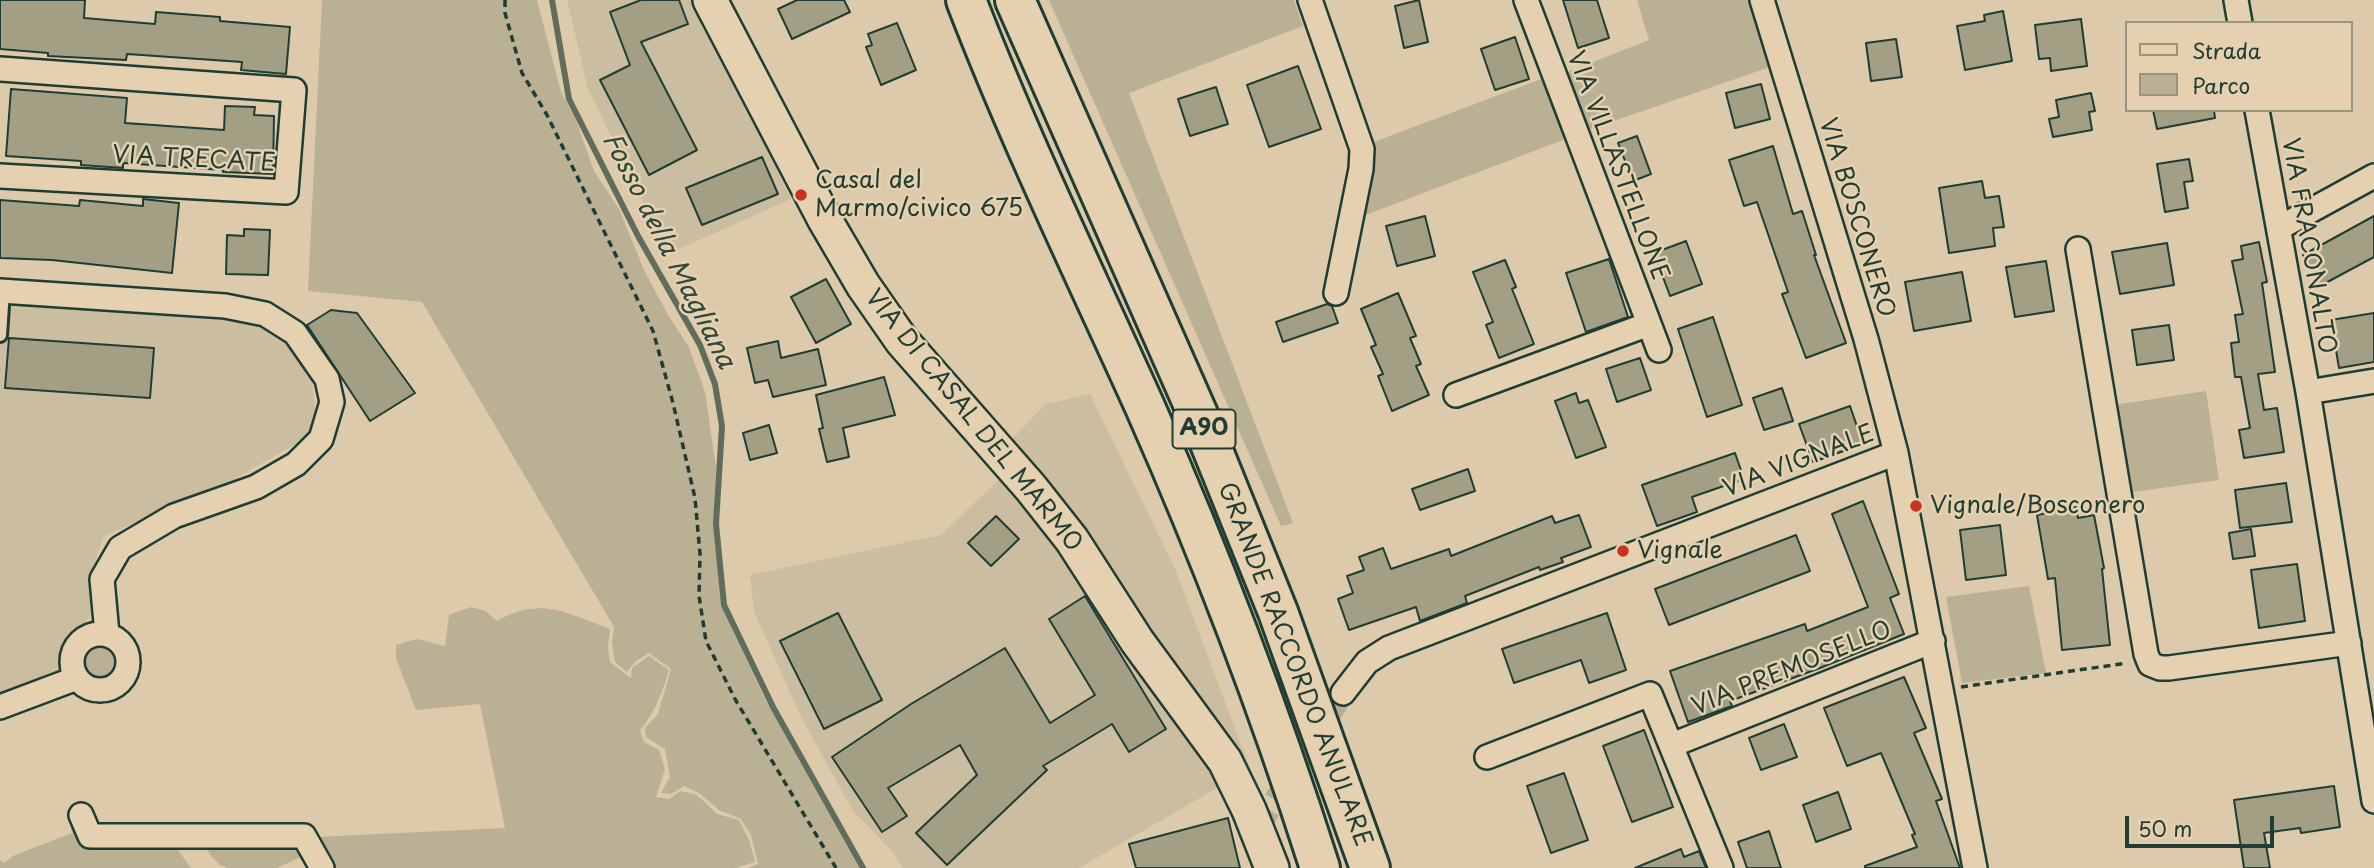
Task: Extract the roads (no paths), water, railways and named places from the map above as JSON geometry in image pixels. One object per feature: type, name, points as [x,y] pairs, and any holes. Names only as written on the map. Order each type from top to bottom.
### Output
[{"type":"highway","points":[[952,0],[988,57]]},
{"type":"highway","name":"GRANDE RACCORDO ANULARE","points":[[966,0],[1031,157],[1145,409],[1212,568],[1273,726],[1320,868]]},
{"type":"highway","name":"GRANDE RACCORDO ANULARE","points":[[1015,0],[1203,426],[1278,612],[1370,868]]},
{"type":"main road","name":"VIA DI CASAL DEL MARMO","points":[[710,0],[825,220],[863,285],[902,341],[1031,488],[1072,540],[1137,641],[1225,761],[1250,810],[1272,868]]},
{"type":"street","points":[[1310,0],[1362,149],[1361,169],[1336,293]]},
{"type":"street","name":"VIA VILLASTELLONE","points":[[1526,0],[1659,350]]},
{"type":"street","name":"VIA BOSCONERO","points":[[1762,0],[1866,339],[1896,453]]},
{"type":"street","points":[[2236,0],[2240,21]]},
{"type":"street","name":"VIA TRECATE","points":[[0,69],[294,90],[286,192],[0,176]]},
{"type":"street","name":"VIA FRACONALTO","points":[[2257,112],[2308,392],[2374,801]]},
{"type":"street","points":[[2279,228],[2374,176]]},
{"type":"street","points":[[2078,249],[2148,660],[2155,667],[2169,668],[2348,643]]},
{"type":"street","points":[[1,291],[225,306],[265,314],[296,333],[327,379],[332,402],[321,439],[296,464],[256,486],[174,516],[120,548],[102,579],[107,634]]},
{"type":"street","points":[[1456,396],[1649,324]]},
{"type":"street","name":"VIA FRACONALTO","points":[[2308,392],[2374,381]]},
{"type":"street","name":"VIA VIGNALE","points":[[1343,693],[1367,662],[1389,648],[1896,453],[1975,868]]},
{"type":"street","points":[[97,633],[107,634],[122,643],[127,651],[129,660],[124,678],[109,689],[91,689],[77,678],[72,659],[80,642],[97,633]]},
{"type":"street","name":"VIA PREMOSELLO","points":[[1672,745],[1933,641]]},
{"type":"street","points":[[0,707],[77,678]]},
{"type":"street","name":"VIA PREMOSELLO","points":[[1487,757],[1650,694],[1721,868]]},
{"type":"street","points":[[81,815],[90,836],[304,836],[322,868]]},
{"type":"lane","points":[[0,335],[1,291]]},
{"type":"waterway","name":"Fosso della Magliana","points":[[552,0],[569,99],[638,236],[700,345],[715,384],[722,426],[716,524],[724,605],[773,707],[863,868]]},
{"type":"tunnel","points":[[1257,829],[1343,693]]},
{"type":"place","name":"Casal del Marmo/civico 675","points":[[801,195]]},
{"type":"place","name":"Vignale/Bosconero","points":[[1916,506]]},
{"type":"place","name":"Vignale","points":[[1623,551]]}]
